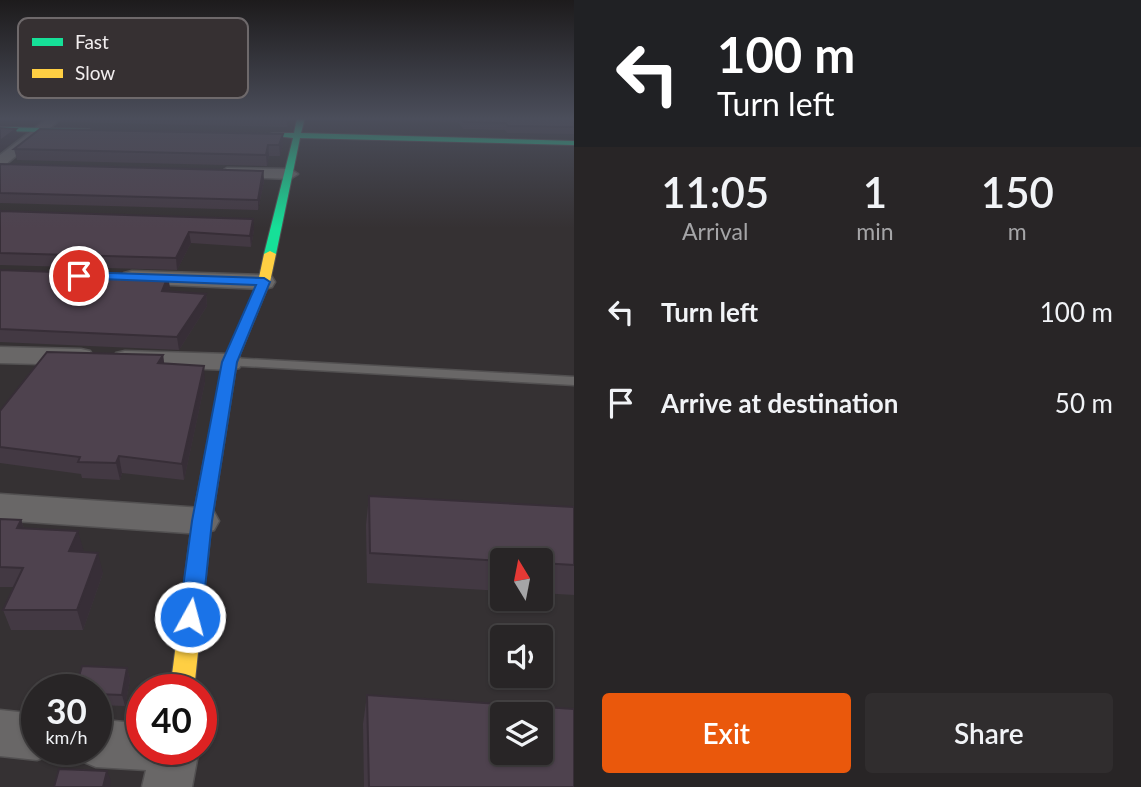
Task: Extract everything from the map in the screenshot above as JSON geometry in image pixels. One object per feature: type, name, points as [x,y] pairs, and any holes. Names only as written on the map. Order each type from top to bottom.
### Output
[{"type":"street","points":[[184,674],[202,521],[230,362],[264,282],[269,221],[290,174],[294,155]]},
{"type":"street","points":[[207,172],[290,174]]},
{"type":"street","points":[[111,277],[264,282]]},
{"type":"street","points":[[0,355],[230,362]]},
{"type":"street","points":[[0,507],[202,521]]},
{"type":"street","points":[[0,733],[21,735]]},
{"type":"lane","points":[[230,362],[574,380]]},
{"type":"building","points":[[0,164],[263,171],[258,200],[0,193]]},
{"type":"building","points":[[0,211],[253,219],[250,236],[189,232],[176,258],[0,253]]},
{"type":"building","points":[[0,270],[168,276],[162,291],[206,294],[177,337],[0,329]]},
{"type":"building","points":[[47,352],[163,355],[158,363],[204,366],[182,464],[119,456],[116,463],[78,462],[80,457],[0,447],[0,411]]},
{"type":"building","points":[[369,496],[574,507],[574,565],[553,564],[553,548],[490,548],[490,560],[370,553]]},
{"type":"building","points":[[0,519],[21,520],[17,528],[78,531],[69,551],[98,553],[77,610],[3,610],[23,568],[0,567]]},
{"type":"building","points":[[82,666],[127,668],[122,695],[112,695],[112,674],[80,674]]},
{"type":"building","points":[[367,695],[490,703],[490,765],[553,765],[553,708],[574,709],[574,787],[369,787]]},
{"type":"building","points":[[59,769],[107,771],[103,787],[54,787]]},
{"type":"traffic: fast","points":[[270,254],[293,155]]},
{"type":"traffic: slow","points":[[184,674],[202,521],[230,362],[264,282],[270,254]]},
{"type":"route","points":[[79,276],[264,282],[230,362],[202,521],[190,617]]}]
